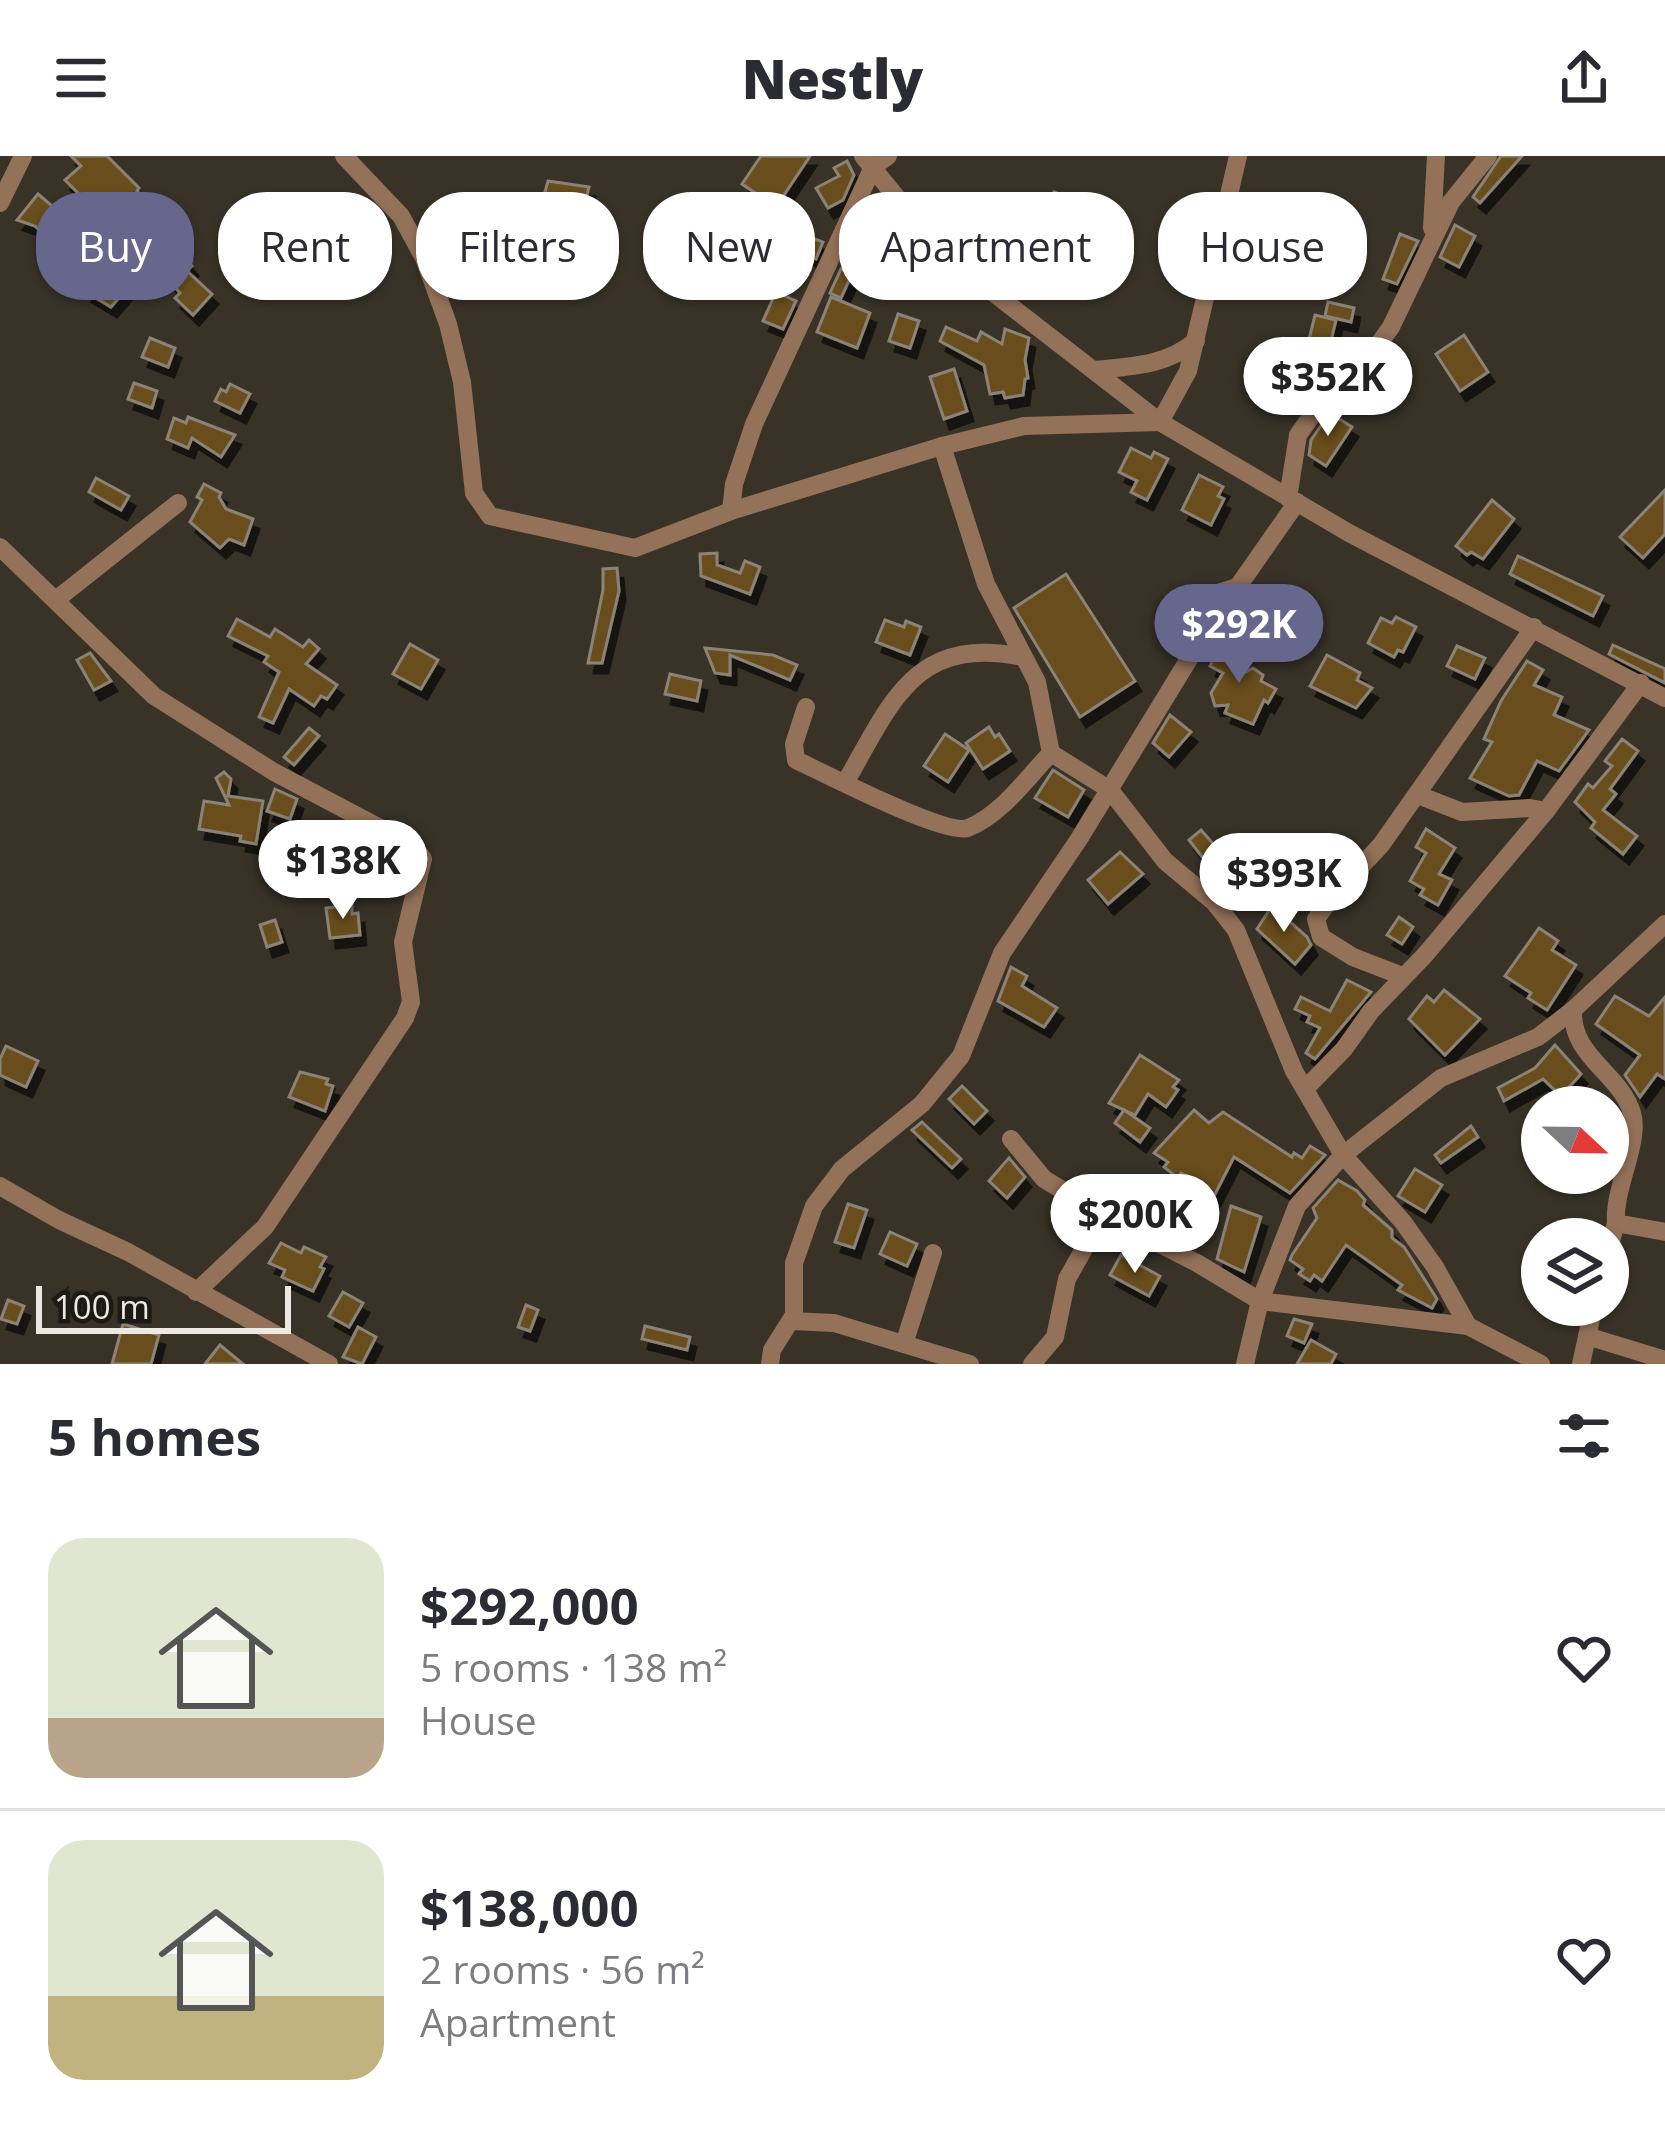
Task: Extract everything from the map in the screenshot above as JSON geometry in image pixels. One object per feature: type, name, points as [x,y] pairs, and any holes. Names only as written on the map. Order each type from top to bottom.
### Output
[{"type":"street","points":[[1,198],[22,156]]},
{"type":"street","points":[[344,156],[401,216],[424,258],[448,324],[462,382],[473,493],[490,516],[635,548],[731,512],[942,446],[1024,426],[1160,422]]},
{"type":"street","points":[[1160,422],[1188,371],[1238,156]]},
{"type":"street","points":[[1431,239],[1436,156]]},
{"type":"street","points":[[770,1364],[772,1351],[791,1321],[794,1263],[814,1206],[842,1168],[922,1104],[961,1056],[1002,953],[1293,500],[1298,435],[1323,400],[1347,388],[1391,327],[1451,202],[1488,156]]},
{"type":"street","points":[[731,512],[734,484],[754,424],[875,160],[964,270],[1160,422],[1349,533],[1665,698]]},
{"type":"street","points":[[1094,370],[1161,363],[1196,341]]},
{"type":"street","points":[[942,446],[986,584],[1037,682],[1051,753],[1110,790],[1165,861],[1214,902],[1236,930],[1305,1089],[1343,1155],[1403,1222],[1468,1325]]},
{"type":"street","points":[[57,599],[178,503]]},
{"type":"street","points":[[0,547],[154,695],[274,772],[414,845],[423,859],[403,942],[411,983],[405,1018],[265,1226],[196,1292]]},
{"type":"street","points":[[1402,976],[1353,957],[1321,937],[1316,920],[1382,845],[1534,627]]},
{"type":"street","points":[[845,783],[884,716],[925,666],[983,652],[1023,657]]},
{"type":"street","points":[[1305,1089],[1546,812],[1641,683]]},
{"type":"street","points":[[806,707],[794,744],[796,760],[956,830],[1000,806],[1051,753]]},
{"type":"street","points":[[1418,795],[1462,812],[1530,808],[1546,812]]},
{"type":"street","points":[[1245,1364],[1260,1301],[1297,1206],[1318,1179],[1442,1078],[1538,1037],[1665,924]]},
{"type":"street","points":[[1573,1010],[1580,1044],[1630,1105],[1635,1120],[1614,1206],[1615,1218]]},
{"type":"street","points":[[1012,1139],[1044,1179],[1260,1301],[1468,1325],[1541,1364]]},
{"type":"street","points":[[0,1186],[326,1362]]},
{"type":"street","points":[[1032,1364],[1055,1337],[1067,1279],[1103,1215]]},
{"type":"street","points":[[1629,1225],[1665,1232]]},
{"type":"street","points":[[904,1344],[933,1253]]},
{"type":"street","points":[[791,1321],[834,1323],[970,1364]]},
{"type":"street","points":[[1581,1364],[1589,1326]]},
{"type":"street","points":[[1587,1336],[1665,1360]]},
{"type":"building","points":[[71,156],[107,156],[138,192],[77,192],[65,180],[81,166]]},
{"type":"building","points":[[761,156],[810,156],[786,192],[754,192],[742,184]]},
{"type":"building","points":[[1501,156],[1522,156],[1480,203],[1473,197]]},
{"type":"building","points":[[847,161],[854,175],[847,192],[839,192],[839,202],[828,208],[816,188],[839,176],[834,168]]},
{"type":"building","points":[[548,181],[589,187],[588,192],[545,192]]},
{"type":"building","points":[[36,196],[36,227],[17,220]]},
{"type":"building","points":[[1455,225],[1475,236],[1459,267],[1440,257]]},
{"type":"building","points":[[1400,234],[1418,241],[1397,284],[1383,279]]},
{"type":"building","points":[[839,273],[839,297],[830,293]]},
{"type":"building","points":[[194,277],[212,294],[193,315],[177,300],[194,300]]},
{"type":"building","points":[[831,297],[870,313],[857,348],[817,332]]},
{"type":"building","points":[[772,300],[796,301],[783,329],[763,321]]},
{"type":"building","points":[[1328,302],[1354,308],[1351,322],[1325,316]]},
{"type":"building","points":[[898,314],[919,321],[910,348],[889,341]]},
{"type":"building","points":[[1315,315],[1336,320],[1326,361],[1305,356]]},
{"type":"building","points":[[946,327],[977,341],[981,332],[1002,344],[1005,329],[1029,338],[1023,395],[990,394],[984,365],[940,341]]},
{"type":"building","points":[[1464,335],[1488,372],[1460,391],[1436,354]]},
{"type":"building","points":[[150,338],[175,348],[168,367],[142,357]]},
{"type":"building","points":[[954,369],[967,411],[944,419],[930,377]]},
{"type":"building","points":[[134,383],[157,391],[152,408],[128,399]]},
{"type":"building","points":[[230,384],[250,394],[240,413],[215,401]]},
{"type":"building","points":[[1330,413],[1352,427],[1326,466],[1309,455],[1311,440]]},
{"type":"building","points":[[188,417],[235,435],[221,457],[192,438],[188,448],[167,439],[174,418],[186,423]]},
{"type":"building","points":[[1131,448],[1151,458],[1154,452],[1168,459],[1147,500],[1131,492],[1137,481],[1119,472]]},
{"type":"building","points":[[1199,475],[1223,487],[1218,496],[1224,499],[1211,525],[1182,510]]},
{"type":"building","points":[[96,478],[129,496],[121,510],[89,492]]},
{"type":"building","points":[[204,484],[221,493],[226,509],[253,519],[244,545],[229,539],[220,548],[190,522],[202,500],[197,497]]},
{"type":"building","points":[[1665,490],[1665,534],[1643,558],[1620,537]]},
{"type":"building","points":[[1492,500],[1514,519],[1483,559],[1471,552],[1467,555],[1456,546]]},
{"type":"building","points":[[717,553],[717,565],[740,573],[745,561],[760,567],[750,594],[701,576],[700,554]]},
{"type":"building","points":[[1518,556],[1603,596],[1593,616],[1510,574]]},
{"type":"building","points":[[617,568],[619,591],[602,663],[588,663],[603,569]]},
{"type":"building","points":[[1066,574],[1135,681],[1080,717],[1014,608]]},
{"type":"building","points":[[1396,617],[1416,627],[1403,652],[1398,650],[1394,657],[1368,643],[1381,618],[1392,623]]},
{"type":"building","points":[[237,619],[270,637],[275,629],[303,647],[309,640],[319,649],[306,664],[337,685],[327,699],[321,696],[314,706],[289,689],[273,723],[259,717],[279,672],[264,662],[268,656],[228,636]]},
{"type":"building","points":[[885,620],[921,627],[910,655],[876,642]]},
{"type":"building","points":[[1224,638],[1236,644],[1233,649],[1246,672],[1253,668],[1263,675],[1261,681],[1276,689],[1268,703],[1264,700],[1253,724],[1225,713],[1228,705],[1215,706],[1211,693],[1223,673],[1210,666]]},
{"type":"building","points":[[410,644],[438,660],[421,689],[393,674]]},
{"type":"building","points":[[1613,645],[1665,669],[1665,683],[1609,654]]},
{"type":"building","points":[[1457,646],[1485,658],[1475,679],[1447,666]]},
{"type":"building","points":[[705,648],[773,655],[797,665],[790,680],[730,655],[730,675],[715,673]]},
{"type":"building","points":[[90,653],[111,681],[94,690],[77,660]]},
{"type":"building","points":[[1327,655],[1360,673],[1357,680],[1372,688],[1356,708],[1310,686]]},
{"type":"building","points":[[1527,661],[1543,670],[1534,685],[1562,697],[1554,715],[1589,730],[1559,771],[1537,761],[1519,795],[1509,796],[1470,778],[1492,742],[1484,739],[1501,701]]},
{"type":"building","points":[[670,674],[701,681],[697,701],[665,694]]},
{"type":"building","points":[[1170,715],[1191,732],[1169,757],[1153,743]]},
{"type":"building","points":[[989,727],[1010,751],[983,769],[966,743]]},
{"type":"building","points":[[309,728],[319,736],[294,765],[284,757]]},
{"type":"building","points":[[945,734],[969,750],[948,782],[924,766]]},
{"type":"building","points":[[1622,739],[1638,751],[1610,789],[1616,794],[1603,810],[1637,836],[1623,854],[1591,828],[1595,822],[1575,802],[1588,784],[1593,788],[1612,766],[1605,761]]},
{"type":"building","points":[[1053,770],[1084,790],[1068,817],[1035,798]]},
{"type":"building","points":[[224,772],[231,779],[228,796],[263,801],[256,844],[240,841],[241,836],[199,829],[204,801],[229,805],[216,778]]},
{"type":"building","points":[[275,789],[297,799],[290,819],[267,811]]},
{"type":"building","points":[[315,826],[354,839],[356,832],[395,851],[387,874],[307,849]]},
{"type":"building","points":[[1426,829],[1455,848],[1439,874],[1452,880],[1438,905],[1420,895],[1424,889],[1410,881],[1426,853],[1416,847]]},
{"type":"building","points":[[1201,830],[1245,880],[1230,893],[1189,840]]},
{"type":"building","points":[[1120,852],[1143,874],[1108,904],[1088,880]]},
{"type":"building","points":[[1314,862],[1332,877],[1316,896],[1298,881]]},
{"type":"building","points":[[352,905],[352,914],[358,913],[360,935],[330,938],[326,908]]},
{"type":"building","points":[[1272,906],[1311,945],[1295,964],[1257,929]]},
{"type":"building","points":[[1399,917],[1413,927],[1402,944],[1387,935]]},
{"type":"building","points":[[275,920],[282,942],[267,947],[260,925]]},
{"type":"building","points":[[1539,928],[1558,941],[1552,950],[1576,965],[1547,1010],[1505,976]]},
{"type":"building","points":[[1011,967],[1027,976],[1022,986],[1057,1008],[1044,1027],[998,1001]]},
{"type":"building","points":[[1347,980],[1371,992],[1315,1059],[1306,1053],[1320,1028],[1295,1009],[1301,997],[1330,1011]]},
{"type":"building","points":[[1444,990],[1480,1019],[1445,1055],[1409,1019],[1427,996],[1434,1002]]},
{"type":"building","points":[[1615,996],[1649,1016],[1665,997],[1665,1079],[1657,1074],[1640,1097],[1625,1075],[1640,1055],[1596,1024]]},
{"type":"building","points":[[1555,1045],[1581,1074],[1570,1086],[1550,1086],[1543,1079],[1521,1086],[1521,1091],[1504,1101],[1498,1088],[1535,1068]]},
{"type":"building","points":[[6,1046],[38,1061],[26,1087],[0,1075]]},
{"type":"building","points":[[1140,1055],[1179,1080],[1166,1107],[1148,1094],[1135,1115],[1109,1103]]},
{"type":"building","points":[[300,1072],[328,1079],[326,1084],[333,1086],[325,1111],[289,1097]]},
{"type":"building","points":[[962,1086],[987,1111],[974,1124],[949,1099]]},
{"type":"building","points":[[1124,1110],[1150,1128],[1140,1142],[1115,1123]]},
{"type":"building","points":[[1194,1110],[1209,1123],[1223,1112],[1292,1157],[1294,1153],[1302,1158],[1310,1146],[1325,1155],[1290,1193],[1234,1157],[1214,1196],[1181,1173],[1178,1178],[1164,1167],[1168,1162],[1154,1153]]},
{"type":"building","points":[[922,1122],[961,1159],[952,1168],[912,1130]]},
{"type":"building","points":[[1471,1126],[1478,1137],[1441,1163],[1435,1155]]},
{"type":"building","points":[[1009,1158],[1025,1177],[1007,1198],[989,1181]]},
{"type":"building","points":[[1415,1169],[1442,1185],[1425,1212],[1398,1196]]},
{"type":"building","points":[[1338,1180],[1357,1191],[1365,1200],[1363,1205],[1392,1230],[1392,1238],[1404,1247],[1437,1299],[1432,1308],[1398,1290],[1402,1285],[1346,1245],[1322,1281],[1299,1274],[1303,1269],[1290,1260],[1292,1255],[1317,1218],[1313,1208]]},
{"type":"building","points":[[848,1204],[867,1210],[854,1248],[835,1242]]},
{"type":"building","points":[[1231,1206],[1261,1217],[1244,1272],[1217,1259]]},
{"type":"building","points":[[890,1232],[917,1244],[907,1266],[880,1254]]},
{"type":"building","points":[[281,1243],[301,1253],[304,1247],[326,1257],[313,1291],[282,1277],[285,1270],[269,1263]]},
{"type":"building","points":[[1121,1255],[1160,1276],[1149,1296],[1110,1275]]},
{"type":"building","points":[[343,1292],[363,1303],[349,1327],[329,1316]]},
{"type":"building","points":[[8,1300],[24,1306],[17,1324],[1,1319]]},
{"type":"building","points":[[526,1305],[538,1310],[530,1331],[518,1327]]},
{"type":"building","points":[[1294,1319],[1312,1324],[1304,1343],[1287,1336]]},
{"type":"building","points":[[123,1324],[159,1335],[151,1364],[112,1364]]},
{"type":"building","points":[[645,1326],[690,1337],[687,1350],[642,1339]]},
{"type":"building","points":[[358,1327],[376,1337],[362,1364],[343,1357]]},
{"type":"building","points":[[1311,1340],[1336,1354],[1331,1364],[1297,1364]]},
{"type":"building","points":[[220,1345],[243,1364],[205,1364]]}]
